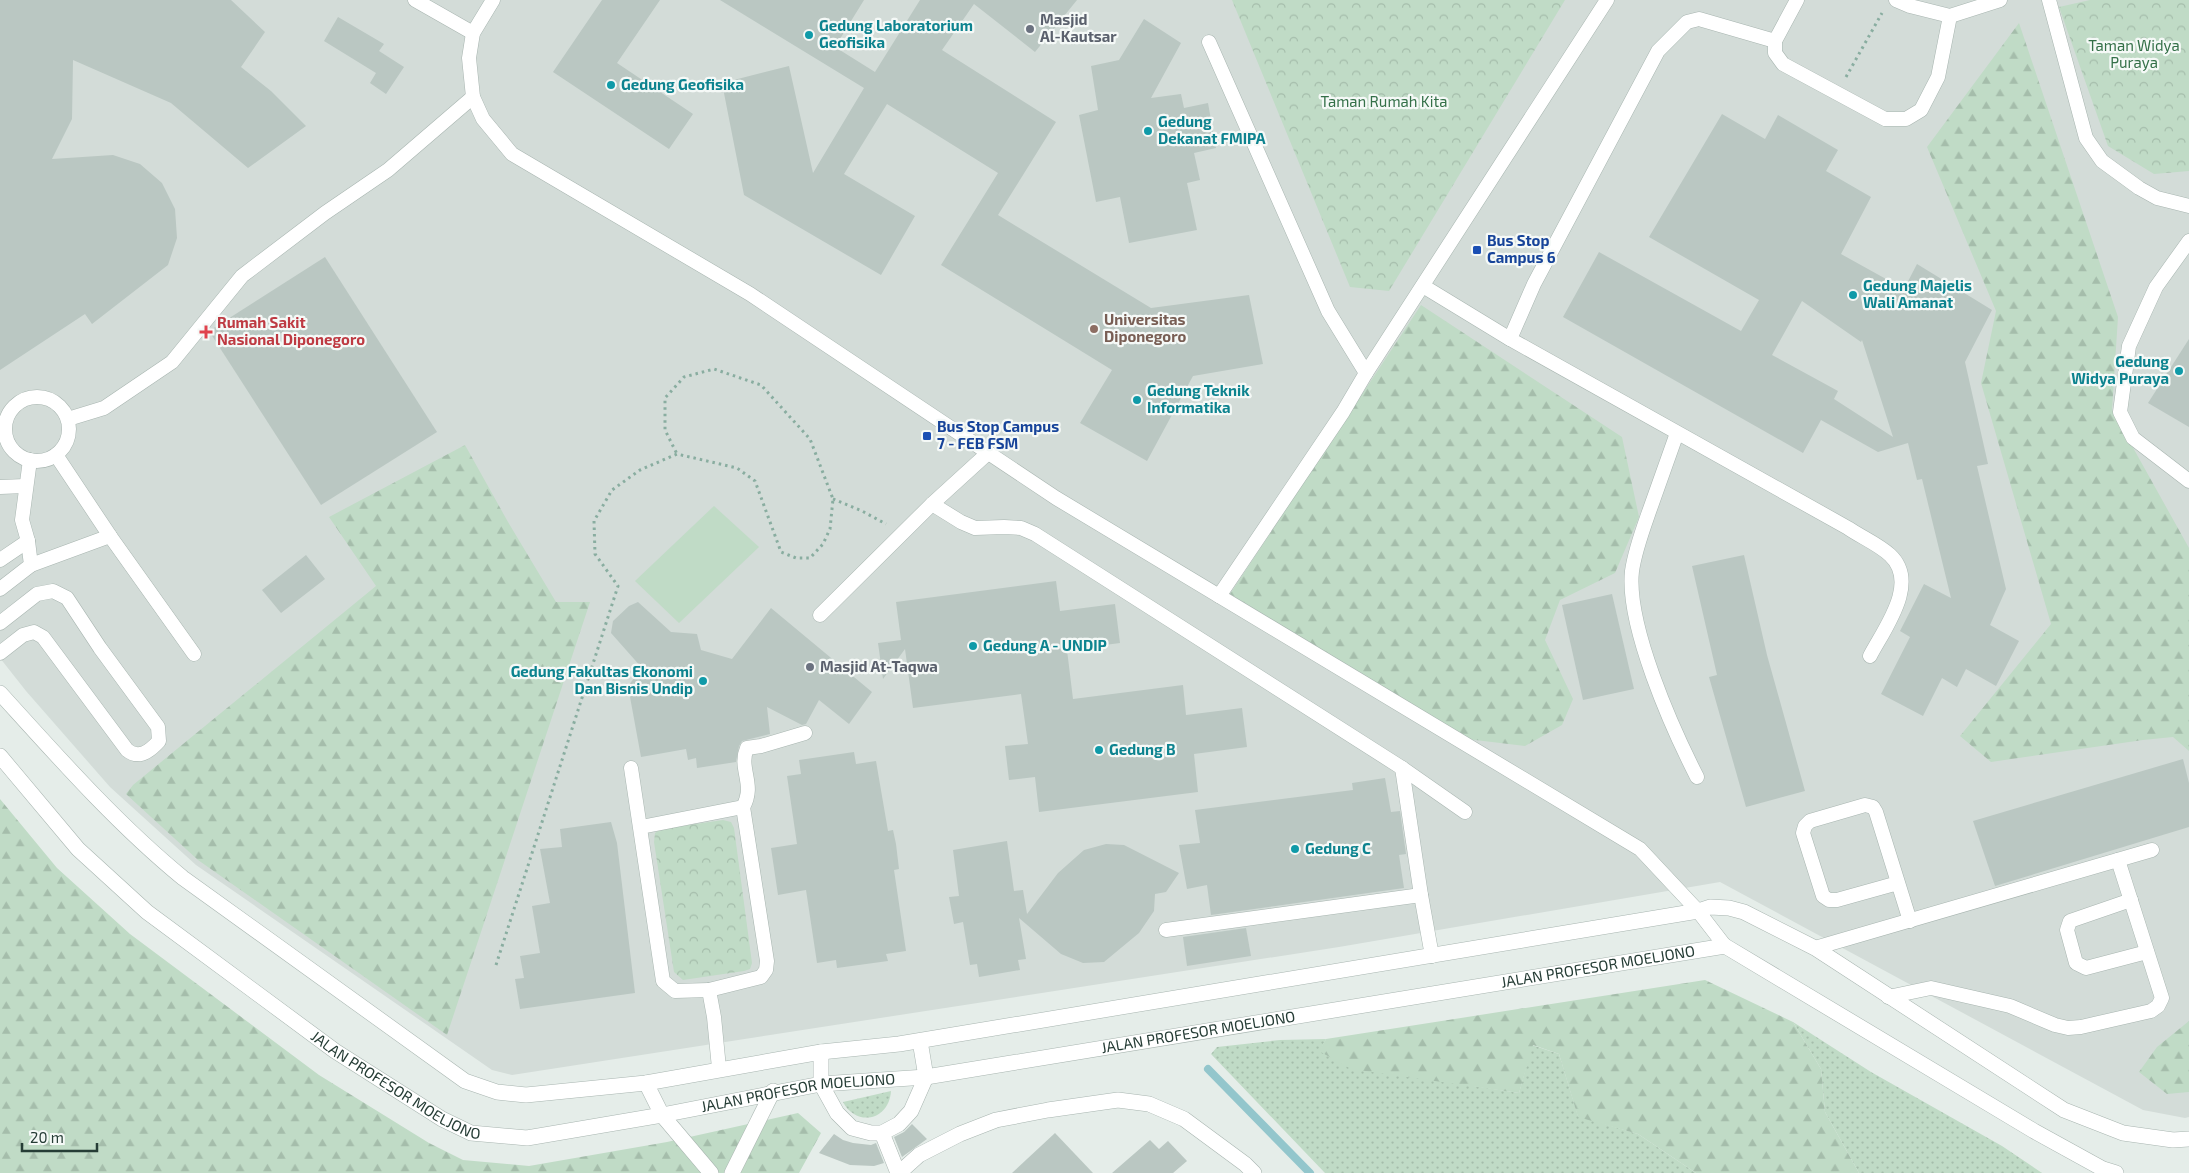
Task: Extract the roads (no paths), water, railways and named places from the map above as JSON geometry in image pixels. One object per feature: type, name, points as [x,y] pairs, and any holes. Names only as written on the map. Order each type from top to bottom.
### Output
[{"type":"street","points":[[0,693],[69,769],[155,855],[244,923],[465,1081],[497,1092],[526,1095],[646,1083],[719,1068],[821,1052],[920,1041],[1698,912],[1710,907],[1728,908],[1744,912],[1815,948],[2064,1110],[2123,1134],[2173,1140],[2189,1139]]},
{"type":"street","name":"JALAN PROFESOR MOELJONO","points":[[0,756],[78,849],[147,912],[335,1052],[442,1119],[471,1133],[527,1138],[821,1084],[926,1077],[1725,946]]},
{"type":"street","points":[[1725,946],[2034,1132],[2109,1172]]},
{"type":"street","points":[[821,1052],[821,1084],[837,1113],[852,1128],[870,1133],[882,1133],[899,1124],[911,1111],[926,1077],[920,1041]]},
{"type":"street","points":[[646,1083],[662,1114],[711,1173]]},
{"type":"street","points":[[732,1173],[773,1092]]},
{"type":"street","points":[[882,1133],[899,1173],[919,1155],[960,1134],[996,1120],[1118,1100],[1149,1104],[1184,1119],[1245,1164],[1254,1173]]},
{"type":"lane","points":[[415,0],[473,33]]},
{"type":"lane","points":[[493,0],[473,33],[469,58],[473,97],[483,119],[512,154],[750,294],[1056,498],[1640,849],[1698,912],[1725,946]]},
{"type":"lane","points":[[1219,596],[1343,412],[1366,373],[1607,0]]},
{"type":"lane","points":[[1797,0],[1775,41],[1774,53],[1782,64],[1885,119],[1906,119],[1921,110],[1938,77],[1950,16]]},
{"type":"lane","points":[[1896,0],[1910,6],[1950,16],[2000,0]]},
{"type":"lane","points":[[2049,0],[2086,138],[2096,155],[2139,188],[2157,198],[2189,206]]},
{"type":"lane","points":[[1510,339],[1534,284],[1658,51],[1687,22],[1699,19],[1775,41]]},
{"type":"lane","points":[[1208,42],[1328,311],[1366,373]]},
{"type":"lane","points":[[68,419],[104,408],[172,362],[242,276],[325,213],[388,170],[473,97]]},
{"type":"lane","points":[[2189,241],[2156,287],[2129,346],[2120,412],[2133,438],[2189,481]]},
{"type":"lane","points":[[1423,286],[1510,339],[1848,528],[1890,555],[1899,566],[1902,582],[1901,594],[1870,656]]},
{"type":"lane","points":[[34,396],[44,397],[55,402],[64,410],[70,431],[67,442],[56,455],[41,461],[30,460],[20,456],[11,448],[6,438],[4,416],[22,400],[34,396]]},
{"type":"lane","points":[[1677,433],[1639,540],[1632,571],[1633,600],[1649,664],[1680,743],[1698,777]]},
{"type":"lane","points":[[820,615],[932,504],[988,453]]},
{"type":"lane","points":[[56,455],[110,536],[194,654]]},
{"type":"lane","points":[[30,460],[25,486],[22,520],[28,541],[31,564]]},
{"type":"lane","points":[[0,487],[25,486]]},
{"type":"lane","points":[[932,504],[961,522],[975,528],[1004,526],[1020,528],[1035,534],[1402,768],[1465,812]]},
{"type":"lane","points":[[0,589],[31,564],[110,536]]},
{"type":"lane","points":[[0,560],[28,541]]},
{"type":"lane","points":[[0,623],[37,594],[53,591],[67,598],[100,648],[158,727],[159,741],[152,749],[141,755],[132,754],[127,750],[42,637],[34,632],[23,635],[0,654]]},
{"type":"lane","points":[[631,768],[663,981],[675,991],[709,990],[761,977],[766,970],[767,961],[743,807],[748,797],[743,757],[748,748],[805,733]]},
{"type":"lane","points":[[1402,768],[1432,956]]},
{"type":"lane","points":[[1898,883],[1837,900],[1829,900],[1823,896],[1803,833],[1805,826],[1810,821],[1865,805],[1873,807],[1876,812],[1910,920]]},
{"type":"lane","points":[[641,827],[743,807]]},
{"type":"lane","points":[[1815,948],[2152,850]]},
{"type":"lane","points":[[1888,997],[1931,988],[2010,1006],[2054,1025],[2068,1028],[2081,1027],[2151,1011],[2158,1006],[2162,998],[2118,860]]},
{"type":"lane","points":[[1166,930],[1421,895]]},
{"type":"lane","points":[[2131,900],[2070,921],[2066,930],[2076,963],[2086,968],[2148,952]]},
{"type":"lane","points":[[709,990],[714,1017],[719,1068]]},
{"type":"waterway","points":[[1208,1069],[1310,1173]]},
{"type":"place","name":"Masjid Al-Kautsar","points":[[1030,29]]},
{"type":"place","name":"Gedung Laboratorium Geofisika","points":[[809,35]]},
{"type":"place","name":"Gedung Geofisika","points":[[611,85]]},
{"type":"place","name":"Gedung Dekanat FMIPA","points":[[1148,131]]},
{"type":"place","name":"Bus Stop Campus 6","points":[[1477,250]]},
{"type":"place","name":"Gedung Majelis Wali Amanat","points":[[1853,295]]},
{"type":"place","name":"Universitas Diponegoro","points":[[1094,329]]},
{"type":"place","name":"Rumah Sakit Nasional Diponegoro","points":[[206,332]]},
{"type":"place","name":"Gedung Widya Puraya","points":[[2179,371]]},
{"type":"place","name":"Gedung Teknik Informatika","points":[[1137,400]]},
{"type":"place","name":"Bus Stop Campus 7 - FEB FSM","points":[[927,436]]},
{"type":"place","name":"Gedung A - UNDIP","points":[[973,646]]},
{"type":"place","name":"Masjid At-Taqwa","points":[[810,667]]},
{"type":"place","name":"Gedung Fakultas Ekonomi Dan Bisnis Undip","points":[[703,681]]},
{"type":"place","name":"Gedung B","points":[[1099,750]]},
{"type":"place","name":"Gedung C","points":[[1295,849]]},
{"type":"park label","name":"Taman Widya Puraya","points":[[2134,54]]},
{"type":"park label","name":"Taman Rumah Kita","points":[[1384,102]]}]
